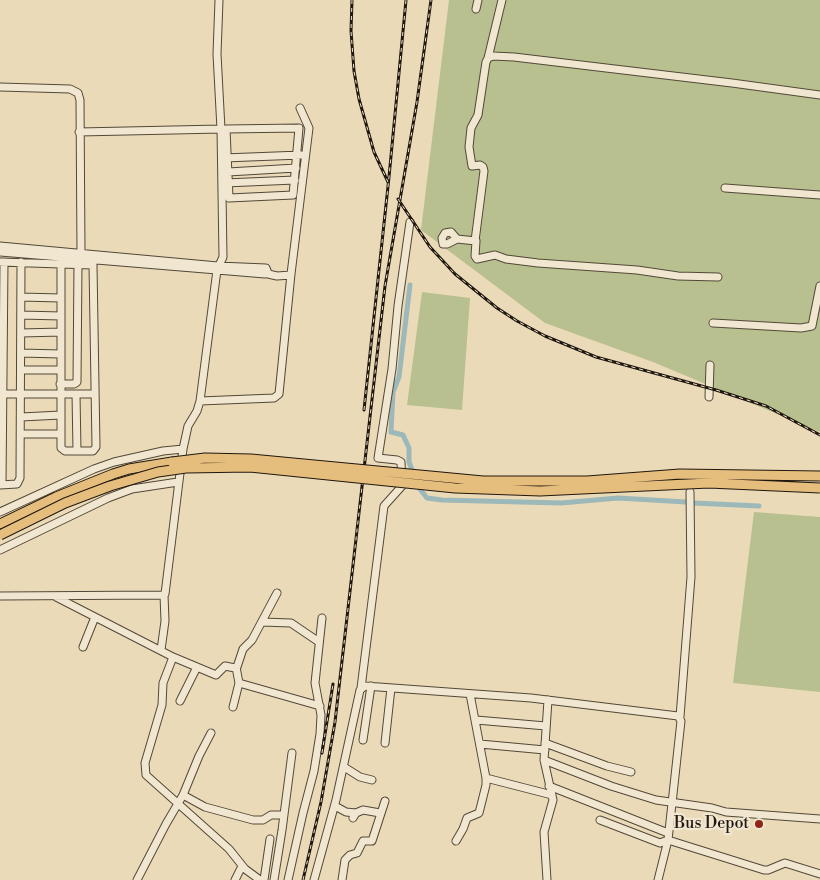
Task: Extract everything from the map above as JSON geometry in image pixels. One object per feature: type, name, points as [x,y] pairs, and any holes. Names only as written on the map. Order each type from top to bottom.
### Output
[{"type":"main road","points":[[0,524],[56,497],[114,474],[158,464],[205,458],[251,459],[483,481],[587,481],[680,474],[820,476]]},
{"type":"main road","points":[[0,535],[65,503],[110,486],[158,472],[186,468],[250,467],[455,488],[531,490],[709,484],[820,488]]},
{"type":"street","points":[[161,650],[165,621],[164,595],[183,448],[188,426],[197,411],[200,401],[218,268],[223,252],[225,183],[218,54],[218,0]]},
{"type":"street","points":[[476,9],[478,0]]},
{"type":"street","points":[[502,0],[488,58],[478,115],[471,128],[470,162],[472,166],[480,165],[484,171],[474,256],[477,259],[495,254],[506,258],[538,263],[637,270],[678,276],[718,277]]},
{"type":"street","points":[[488,58],[493,56],[514,57],[732,82],[820,95]]},
{"type":"street","points":[[0,87],[74,90],[78,93],[80,100],[81,252]]},
{"type":"street","points":[[200,401],[274,398],[278,396],[291,275],[297,179],[296,168],[299,128],[226,129],[224,158],[228,172],[225,183],[229,198],[294,195],[297,179],[305,155],[308,126],[300,108]]},
{"type":"street","points":[[79,132],[221,129]]},
{"type":"street","points":[[224,158],[305,155]]},
{"type":"street","points":[[228,172],[296,168]]},
{"type":"street","points":[[225,183],[297,179]]},
{"type":"street","points":[[725,188],[820,195]]},
{"type":"street","points":[[314,880],[335,806],[361,688],[384,506],[402,486],[401,462],[378,458],[394,360],[398,306],[410,222]]},
{"type":"street","points":[[457,239],[475,241]]},
{"type":"street","points":[[0,246],[81,252],[218,268]]},
{"type":"street","points":[[0,252],[218,268],[266,268],[268,274],[277,276],[291,275]]},
{"type":"street","points":[[21,262],[20,481],[17,484],[1,485],[2,262],[21,262],[93,265],[96,447],[93,451],[62,450],[60,264]]},
{"type":"street","points":[[60,384],[74,384],[77,382],[78,264]]},
{"type":"street","points":[[713,323],[801,328],[812,326],[820,286]]},
{"type":"street","points":[[21,297],[61,298]]},
{"type":"street","points":[[21,315],[62,316]]},
{"type":"street","points":[[21,333],[61,332]]},
{"type":"street","points":[[21,353],[61,354]]},
{"type":"street","points":[[708,397],[710,365]]},
{"type":"street","points":[[21,370],[60,370]]},
{"type":"street","points":[[1,394],[94,394]]},
{"type":"street","points":[[76,394],[76,451]]},
{"type":"street","points":[[21,417],[61,415]]},
{"type":"street","points":[[21,434],[61,434]]},
{"type":"street","points":[[0,512],[114,462],[183,448]]},
{"type":"street","points":[[0,550],[108,498],[132,489],[178,482]]},
{"type":"street","points":[[658,880],[673,804],[681,721],[691,577],[690,492]]},
{"type":"street","points":[[233,707],[239,683],[236,667],[243,649],[252,640],[277,592]]},
{"type":"street","points":[[0,596],[164,595]]},
{"type":"street","points":[[54,596],[173,657],[216,675],[225,666],[236,667]]},
{"type":"street","points":[[83,647],[96,617]]},
{"type":"street","points":[[288,880],[314,771],[321,723],[320,706],[315,683],[322,618]]},
{"type":"street","points":[[262,622],[291,623],[319,642]]},
{"type":"street","points":[[173,657],[163,683],[162,705],[144,767],[146,775],[229,850],[242,866],[262,880],[270,839]]},
{"type":"street","points":[[180,701],[197,667]]},
{"type":"street","points":[[239,683],[320,706]]},
{"type":"street","points":[[361,688],[371,686],[548,700],[680,717]]},
{"type":"street","points":[[363,740],[371,686]]},
{"type":"street","points":[[385,743],[391,688]]},
{"type":"street","points":[[456,841],[467,818],[479,813],[486,778],[470,694]]},
{"type":"street","points":[[548,700],[544,760],[552,795],[551,808],[544,832],[548,880]]},
{"type":"street","points":[[476,720],[546,726]]},
{"type":"street","points":[[137,880],[183,795],[211,733]]},
{"type":"street","points":[[480,744],[545,746],[631,772]]},
{"type":"street","points":[[274,880],[292,752]]},
{"type":"street","points":[[544,760],[619,788],[673,804],[712,808],[726,812],[820,819]]},
{"type":"street","points":[[344,767],[360,777],[372,780]]},
{"type":"street","points":[[486,778],[552,795]]},
{"type":"street","points":[[549,786],[636,820],[668,836],[764,870],[785,863],[820,874]]},
{"type":"street","points":[[183,795],[205,807],[253,820],[263,820],[271,815],[284,815]]},
{"type":"street","points":[[342,880],[345,860],[350,855],[357,853],[363,841],[372,841],[385,801]]},
{"type":"street","points":[[335,806],[354,815],[363,810],[380,813]]},
{"type":"street","points":[[600,820],[660,843],[668,836]]},
{"type":"street","points":[[631,833],[636,820]]},
{"type":"street","points":[[236,880],[242,866]]},
{"type":"green space","points":[[449,0],[820,0],[820,432],[653,362],[545,323],[421,230]]},
{"type":"green space","points":[[422,292],[470,298],[462,410],[407,405]]},
{"type":"green space","points":[[754,512],[820,517],[820,692],[733,683]]},
{"type":"waterway","points":[[410,285],[399,377],[393,392],[391,432],[403,435],[409,448],[409,462],[414,475]]},
{"type":"waterway","points":[[417,483],[427,498],[442,500],[561,503],[618,498],[686,502]]},
{"type":"waterway","points":[[694,503],[759,506]]},
{"type":"railway","points":[[352,0],[351,31],[354,71],[359,99],[374,152],[388,182]]},
{"type":"railway","points":[[364,410],[406,0]]},
{"type":"railway","points":[[303,880],[321,802],[335,722],[385,286],[417,102],[431,0]]},
{"type":"railway","points":[[398,199],[430,247],[455,274],[497,308],[517,321],[545,336],[596,357],[716,390],[766,406],[820,435]]},
{"type":"railway","points":[[322,753],[333,684]]},
{"type":"place","name":"Bus Depot","points":[[759,824]]}]
